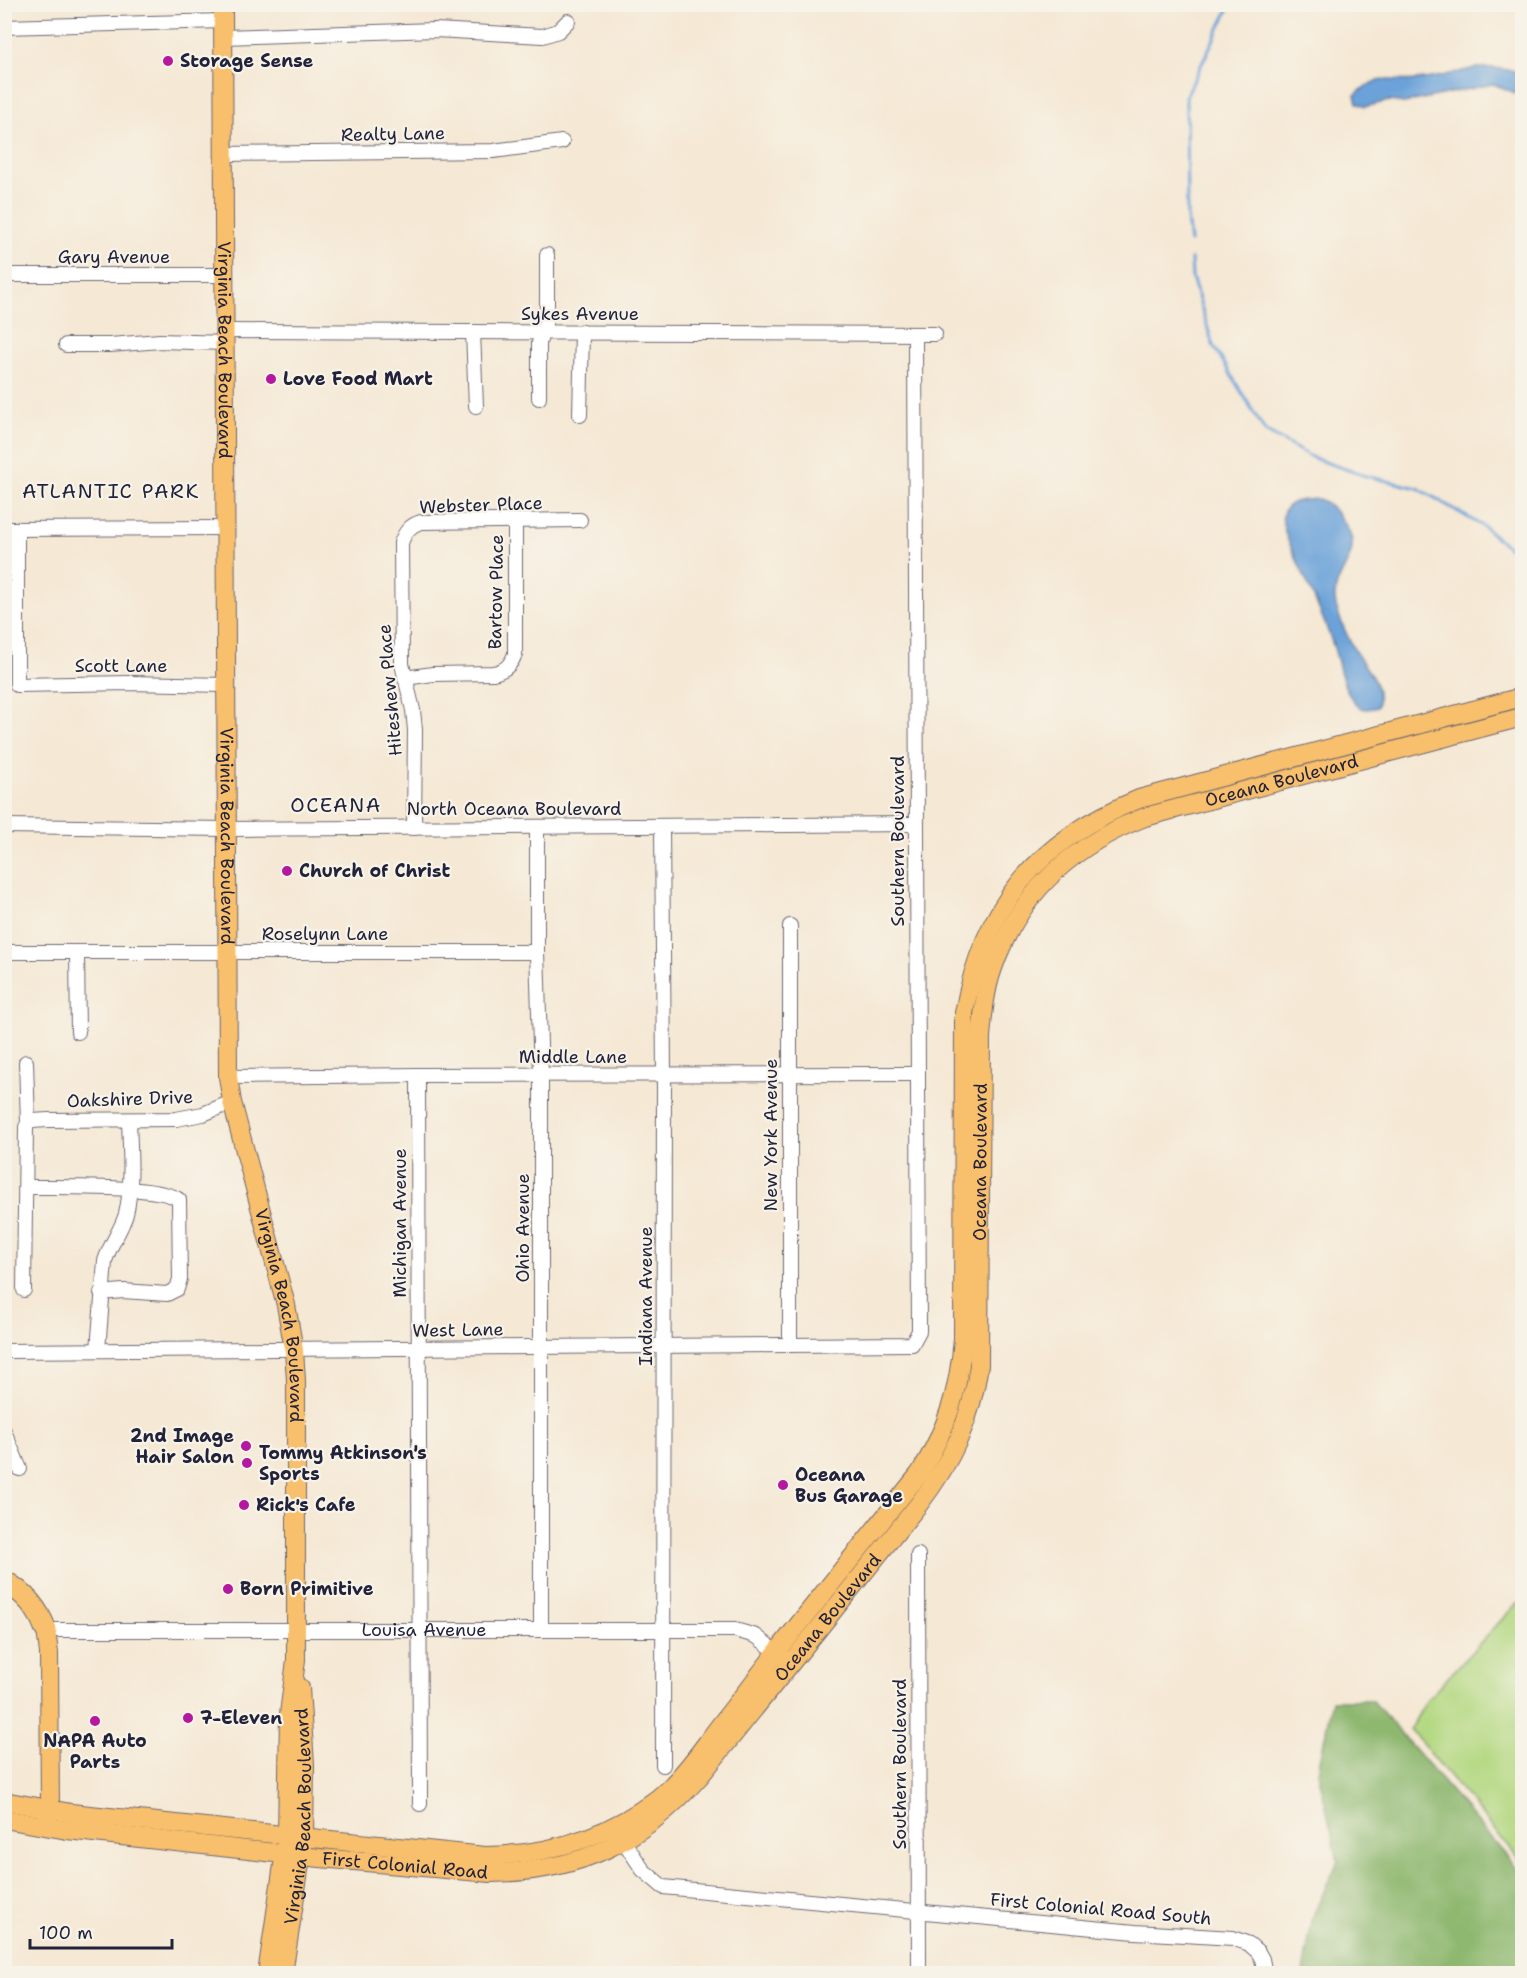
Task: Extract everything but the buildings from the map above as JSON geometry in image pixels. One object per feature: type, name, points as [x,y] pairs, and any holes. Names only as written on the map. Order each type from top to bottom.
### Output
[{"type":"highway","points":[[4,1581],[29,1600],[41,1617],[46,1630]]},
{"type":"main road","name":"Virginia Beach Boulevard","points":[[224,21],[228,1077],[232,1102],[279,1276],[294,1350],[296,1391],[296,1660],[303,1723],[283,1974]]},
{"type":"main road","name":"Oceana Boulevard","points":[[618,1834],[647,1826],[682,1797],[936,1482],[955,1450],[975,1392],[981,1339],[981,1037],[984,1005],[992,970],[1004,940],[1030,897],[1041,872],[1064,839],[1100,816],[1139,799],[1522,697]]},
{"type":"main road","name":"Oceana Boulevard","points":[[618,1834],[676,1780],[920,1473],[936,1446],[950,1414],[961,1364],[963,1338],[964,1013],[975,965],[986,936],[1013,890],[1095,840],[1145,816],[1522,717]]},
{"type":"main road","points":[[1336,747],[1340,765]]},
{"type":"main road","points":[[46,1630],[49,1653],[47,1818]]},
{"type":"main road","name":"First Colonial Road","points":[[4,1801],[47,1818]]},
{"type":"main road","name":"First Colonial Road","points":[[4,1819],[47,1818],[295,1846],[464,1871],[516,1872],[550,1869],[574,1862],[618,1834]]},
{"type":"main road","name":"Virginia Beach Boulevard","points":[[267,1974],[295,1846]]},
{"type":"street","points":[[4,27],[224,21],[543,36],[558,31],[568,21]]},
{"type":"street","name":"Realty Lane","points":[[224,154],[494,151],[562,142]]},
{"type":"street","points":[[539,398],[538,353],[547,317],[547,255]]},
{"type":"street","name":"Gary Avenue","points":[[4,275],[224,275]]},
{"type":"street","points":[[473,332],[476,406]]},
{"type":"street","name":"Sykes Avenue","points":[[66,345],[110,345],[225,337],[473,332],[915,336],[935,334]]},
{"type":"street","points":[[580,415],[582,332]]},
{"type":"street","name":"Southern Boulevard","points":[[912,1344],[919,1331],[915,824],[915,336]]},
{"type":"street","name":"Bartow Place","points":[[405,678],[434,674],[493,673],[500,672],[510,664],[515,654],[515,520]]},
{"type":"street","name":"Webster Place","points":[[402,586],[401,543],[404,534],[414,524],[421,522],[580,520]]},
{"type":"street","points":[[11,640],[11,529],[225,528]]},
{"type":"street","name":"Hiteshew Place","points":[[402,586],[402,658],[415,730],[414,828]]},
{"type":"street","name":"Scott Lane","points":[[11,640],[17,685],[130,683],[225,685]]},
{"type":"street","name":"North Oceana Boulevard","points":[[4,826],[226,829],[915,824]]},
{"type":"street","name":"Indiana Avenue","points":[[662,826],[663,1765]]},
{"type":"street","name":"Ohio Avenue","points":[[537,827],[537,952],[541,1075],[541,1630]]},
{"type":"street","name":"New York Avenue","points":[[790,926],[790,1345]]},
{"type":"street","name":"Roselynn Lane","points":[[4,952],[537,952]]},
{"type":"street","points":[[77,952],[78,1032]]},
{"type":"street","points":[[24,1290],[26,1127],[28,1123],[27,1062]]},
{"type":"street","name":"Middle Lane","points":[[228,1077],[918,1074]]},
{"type":"street","name":"Michigan Avenue","points":[[418,1075],[420,1804]]},
{"type":"street","name":"Oakshire Drive","points":[[28,1123],[48,1120],[192,1117],[232,1102]]},
{"type":"street","points":[[98,1350],[105,1261],[125,1214],[128,1189],[129,1120]]},
{"type":"street","points":[[26,1187],[128,1189],[172,1195],[179,1200],[180,1284],[172,1292],[167,1293],[123,1291],[101,1293]]},
{"type":"street","name":"West Lane","points":[[4,1351],[912,1344]]},
{"type":"street","points":[[4,1431],[20,1469]]},
{"type":"street","name":"Southern Boulevard","points":[[918,1555],[920,1974]]},
{"type":"street","name":"Louisa Avenue","points":[[46,1630],[735,1629],[756,1636],[791,1664]]},
{"type":"street","points":[[618,1834],[643,1870],[663,1887],[918,1911]]},
{"type":"street","name":"First Colonial Road South","points":[[918,1911],[1135,1932],[1233,1938],[1249,1944],[1258,1952],[1265,1974]]},
{"type":"green space","points":[[1522,1598],[1522,1863],[1410,1729],[1427,1700]]},
{"type":"green space","points":[[1332,1700],[1372,1700],[1522,1874],[1522,1973],[1303,1973],[1313,1916],[1338,1861],[1318,1772]]},
{"type":"water","points":[[1475,68],[1522,72],[1522,100],[1518,94],[1493,84],[1404,103],[1389,101],[1365,107],[1357,103],[1355,95],[1371,83],[1384,80],[1423,79]]},
{"type":"water","points":[[1319,499],[1335,510],[1350,533],[1351,554],[1335,593],[1336,606],[1351,644],[1378,691],[1377,707],[1363,709],[1351,698],[1342,678],[1326,625],[1284,530],[1282,519],[1288,505],[1303,500]]},
{"type":"waterway","points":[[1190,242],[1187,217],[1186,96],[1231,4]]},
{"type":"waterway","points":[[1191,259],[1192,277],[1213,345],[1265,431],[1313,458],[1366,476],[1418,488],[1484,527],[1514,552],[1522,565]]},
{"type":"place","name":"Storage Sense","points":[[168,61]]},
{"type":"place","name":"Love Food Mart","points":[[271,379]]},
{"type":"place","name":"Church of Christ","points":[[287,871]]},
{"type":"place","name":"2nd Image Hair Salon","points":[[246,1446]]},
{"type":"place","name":"Tommy Atkinson's Sports","points":[[247,1463]]},
{"type":"place","name":"Oceana Bus Garage","points":[[783,1485]]},
{"type":"place","name":"Rick's Cafe","points":[[244,1505]]},
{"type":"place","name":"Born Primitive","points":[[228,1589]]},
{"type":"place","name":"7-Eleven","points":[[188,1718]]},
{"type":"place","name":"NAPA Auto Parts","points":[[95,1721]]},
{"type":"district","name":"ATLANTIC PARK","points":[[111,491]]},
{"type":"district","name":"OCEANA","points":[[336,805]]}]
